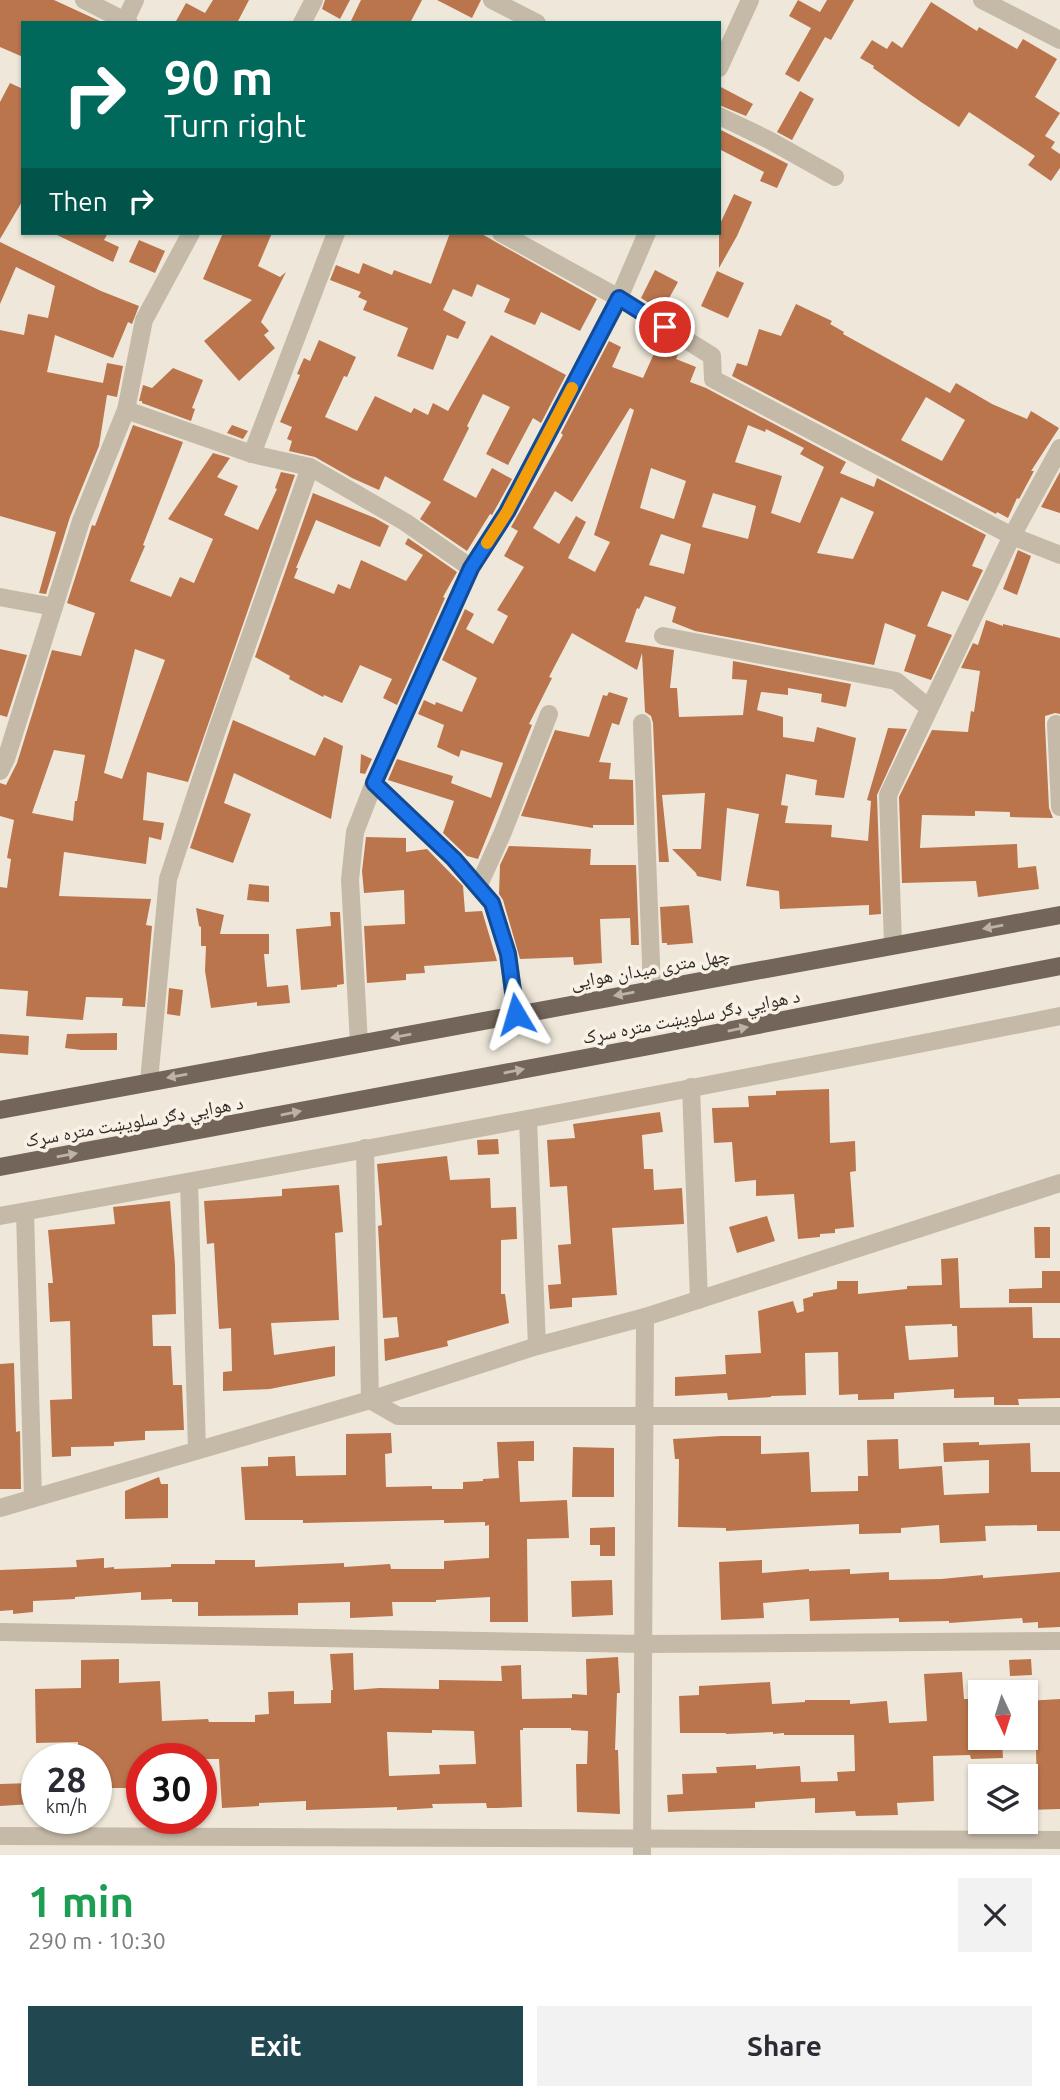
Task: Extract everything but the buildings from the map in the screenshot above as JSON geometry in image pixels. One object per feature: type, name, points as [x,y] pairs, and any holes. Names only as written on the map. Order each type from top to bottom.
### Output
[{"type":"main road","name":"چهل متری میدان هوایی","points":[[0,1110],[1060,915]]},
{"type":"main road","name":"د هوايي ډګر سلویښت متره سړک","points":[[0,1167],[1060,966]]},
{"type":"street","points":[[84,0],[124,21]]},
{"type":"street","points":[[126,21],[135,0]]},
{"type":"street","points":[[303,21],[314,0]]},
{"type":"street","points":[[492,0],[533,21]]},
{"type":"street","points":[[721,64],[750,0]]},
{"type":"street","points":[[982,0],[1060,40]]},
{"type":"street","points":[[721,117],[835,177]]},
{"type":"street","points":[[0,771],[81,521],[126,410],[144,320],[190,235]]},
{"type":"street","points":[[252,454],[335,235]]},
{"type":"street","points":[[505,235],[619,298],[712,356],[713,379],[1012,536],[1060,555]]},
{"type":"street","points":[[359,1043],[350,880],[355,832],[374,783],[471,568],[507,512],[619,298],[646,235]]},
{"type":"street","points":[[126,410],[252,454],[310,467],[405,523],[471,568]]},
{"type":"street","points":[[893,945],[888,795],[1012,536],[1060,448]]},
{"type":"street","points":[[149,1082],[168,879],[217,730],[310,467]]},
{"type":"street","points":[[0,597],[54,607]]},
{"type":"street","points":[[663,636],[895,681],[929,708]]},
{"type":"street","points":[[478,887],[550,714]]},
{"type":"street","points":[[642,723],[652,989]]},
{"type":"street","points":[[1056,724],[1060,807]]},
{"type":"street","points":[[374,783],[454,859],[492,903],[508,954],[516,1014]]},
{"type":"street","points":[[0,1216],[528,1120],[1060,1016]]},
{"type":"street","points":[[691,1087],[699,1300]]},
{"type":"street","points":[[528,1120],[537,1346]]},
{"type":"street","points":[[365,1148],[370,1400]]},
{"type":"street","points":[[189,1182],[197,1449]]},
{"type":"street","points":[[0,1508],[370,1400],[537,1346],[645,1317],[1060,1183]]},
{"type":"street","points":[[25,1212],[33,1499]]},
{"type":"street","points":[[642,1846],[645,1317]]},
{"type":"street","points":[[370,1400],[398,1416],[1060,1416]]},
{"type":"street","points":[[0,1632],[643,1644],[1060,1641]]},
{"type":"street","points":[[0,1836],[642,1846],[1060,1840]]},
{"type":"slow traffic","points":[[487,543],[507,512],[572,388]]},
{"type":"route","points":[[516,1014],[508,954],[492,903],[454,859],[374,783],[471,568],[507,512],[619,298],[665,327]]}]
